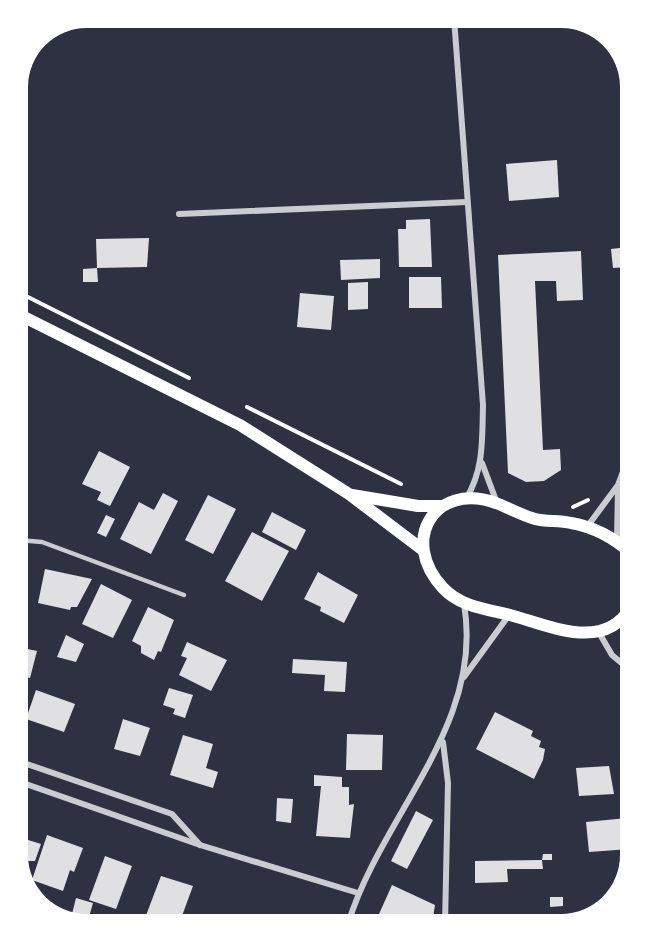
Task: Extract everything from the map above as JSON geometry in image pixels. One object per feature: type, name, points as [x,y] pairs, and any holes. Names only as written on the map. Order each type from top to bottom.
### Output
[{"type":"main road","points":[[29,319],[240,425],[349,494],[423,549]]},
{"type":"main road","points":[[349,494],[418,506],[440,507],[465,499],[497,503],[536,519],[587,527],[621,544]]},
{"type":"main road","points":[[440,507],[427,523],[423,549],[433,574],[444,590],[464,602],[570,632],[598,631],[621,618]]},
{"type":"street","points":[[455,29],[483,405],[482,462],[478,476],[465,499]]},
{"type":"street","points":[[178,214],[467,202]]},
{"type":"street","points":[[482,462],[497,503]]},
{"type":"street","points":[[587,527],[618,485],[621,477]]},
{"type":"street","points":[[617,541],[618,485]]},
{"type":"street","points":[[351,914],[358,893],[442,741],[463,678],[467,650],[464,602]]},
{"type":"street","points":[[463,678],[510,615]]},
{"type":"street","points":[[598,631],[612,655],[621,663]]},
{"type":"street","points":[[442,741],[448,783],[445,914]]},
{"type":"street","points":[[28,764],[172,814],[200,845]]},
{"type":"street","points":[[28,785],[200,845],[358,893]]},
{"type":"lane","points":[[28,541],[42,542],[184,595]]},
{"type":"path","points":[[563,511],[589,500],[603,507]]},
{"type":"building","points":[[557,160],[559,197],[509,201],[506,164]]},
{"type":"building","points":[[430,219],[432,267],[399,267],[398,229],[406,229],[406,220]]},
{"type":"building","points":[[149,238],[147,267],[97,268],[96,239]]},
{"type":"building","points":[[621,248],[621,268],[613,268],[611,249]]},
{"type":"building","points":[[581,251],[583,300],[557,301],[556,281],[535,281],[543,450],[560,449],[561,470],[544,481],[526,482],[508,473],[498,255]]},
{"type":"building","points":[[380,259],[380,278],[341,280],[340,260]]},
{"type":"building","points":[[97,268],[98,282],[83,282],[83,269]]},
{"type":"building","points":[[409,277],[441,277],[442,308],[409,308]]},
{"type":"building","points":[[368,282],[368,309],[348,310],[348,283]]},
{"type":"building","points":[[300,293],[334,296],[331,330],[297,327]]},
{"type":"building","points":[[99,451],[130,467],[110,506],[97,500],[101,492],[82,484]]},
{"type":"building","points":[[163,493],[178,501],[151,554],[120,539],[139,502],[154,510]]},
{"type":"building","points":[[208,495],[236,509],[213,554],[185,540]]},
{"type":"building","points":[[272,512],[306,530],[296,550],[262,532]]},
{"type":"building","points":[[106,515],[115,519],[106,537],[97,533]]},
{"type":"building","points":[[252,532],[289,551],[262,601],[225,581]]},
{"type":"building","points":[[45,569],[92,579],[77,607],[71,607],[70,610],[38,603]]},
{"type":"building","points":[[318,572],[358,595],[344,623],[320,611],[321,607],[304,599]]},
{"type":"building","points":[[101,584],[132,600],[113,638],[82,624]]},
{"type":"building","points":[[148,607],[174,620],[161,652],[158,651],[154,660],[141,653],[141,646],[132,641]]},
{"type":"building","points":[[66,635],[84,644],[76,662],[57,657]]},
{"type":"building","points":[[187,642],[227,660],[211,691],[179,675],[187,658],[181,656]]},
{"type":"building","points":[[28,649],[37,651],[30,678],[28,678]]},
{"type":"building","points":[[293,659],[347,662],[345,692],[324,691],[325,675],[292,673]]},
{"type":"building","points":[[169,688],[193,695],[185,718],[173,714],[175,709],[163,705]]},
{"type":"building","points":[[36,690],[75,704],[64,732],[28,720]]},
{"type":"building","points":[[495,712],[533,731],[531,736],[541,741],[539,747],[545,749],[543,760],[534,779],[476,749]]},
{"type":"building","points":[[123,719],[150,728],[140,756],[114,749]]},
{"type":"building","points":[[347,734],[383,735],[382,770],[346,770]]},
{"type":"building","points":[[183,735],[213,744],[206,768],[218,772],[213,788],[170,775]]},
{"type":"building","points":[[609,766],[614,794],[579,796],[576,768]]},
{"type":"building","points":[[314,775],[342,777],[342,787],[349,787],[349,805],[354,804],[350,838],[316,836],[321,786],[314,786]]},
{"type":"building","points":[[277,798],[293,799],[291,823],[276,821]]},
{"type":"building","points":[[416,811],[433,820],[407,869],[391,861]]},
{"type":"building","points":[[621,819],[621,850],[589,852],[586,822]]},
{"type":"building","points":[[47,835],[83,848],[74,872],[70,870],[63,891],[35,881],[33,877]]},
{"type":"building","points":[[28,840],[41,844],[35,861],[29,861]]},
{"type":"building","points":[[543,854],[552,854],[552,860],[542,860]]},
{"type":"building","points":[[105,856],[132,866],[116,909],[89,900]]},
{"type":"building","points":[[542,860],[543,869],[507,869],[508,882],[475,883],[475,861]]},
{"type":"building","points":[[161,876],[193,886],[183,913],[147,913]]},
{"type":"building","points":[[392,885],[435,905],[434,914],[379,914]]},
{"type":"building","points":[[550,897],[563,897],[563,906],[550,907]]},
{"type":"building","points":[[76,898],[93,903],[90,913],[73,911]]}]
